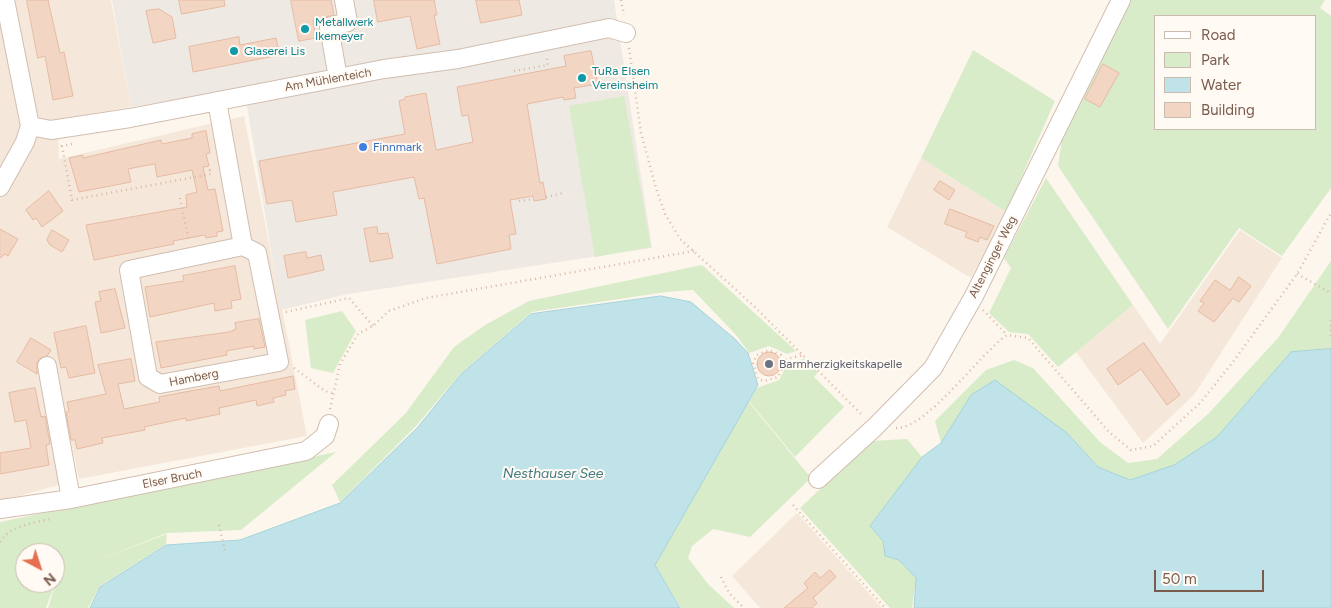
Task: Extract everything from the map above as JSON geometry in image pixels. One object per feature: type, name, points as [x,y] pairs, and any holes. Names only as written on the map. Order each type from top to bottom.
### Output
[{"type":"street","points":[[0,187],[25,142],[30,126],[5,0]]},
{"type":"street","points":[[338,78],[329,26],[348,22],[344,0]]},
{"type":"street","name":"Altenginger Weg","points":[[818,480],[875,428],[933,368],[974,296],[1121,0]]},
{"type":"street","name":"Am Mühlenteich","points":[[30,126],[51,130],[130,118],[338,78],[458,60],[609,28],[626,32]]},
{"type":"street","points":[[217,100],[243,246],[257,253],[279,362]]},
{"type":"street","name":"Hamberg","points":[[243,246],[129,270],[148,376],[160,384],[279,362]]},
{"type":"street","points":[[47,366],[71,498]]},
{"type":"street","name":"Elser Bruch","points":[[0,509],[71,498],[306,451],[325,436],[329,424]]},
{"type":"path","points":[[626,32],[641,133],[665,214],[680,240],[804,355],[875,428],[902,428],[931,411],[992,345],[1007,335]]},
{"type":"path","points":[[514,71],[548,65],[544,42]]},
{"type":"path","points":[[518,65],[519,70]]},
{"type":"path","points":[[62,146],[72,200],[211,174],[210,170],[215,169]]},
{"type":"path","points":[[546,197],[564,193]]},
{"type":"path","points":[[180,198],[192,257]]},
{"type":"path","points":[[520,201],[533,199]]},
{"type":"path","points":[[974,296],[986,316],[1007,335],[1028,338],[1109,432],[1131,450],[1153,446],[1200,403],[1233,362],[1296,274],[1331,213]]},
{"type":"path","points":[[329,424],[332,393],[340,364],[358,334],[373,326],[389,311],[426,298],[694,251]]},
{"type":"path","points":[[1296,274],[1331,293]]},
{"type":"path","points":[[270,315],[349,298],[373,326]]},
{"type":"path","points":[[1331,320],[1331,339]]},
{"type":"path","points":[[769,350],[781,355],[782,360],[784,365],[778,377],[764,381],[758,379],[753,364],[757,355],[769,350]]},
{"type":"path","points":[[782,360],[804,355]]},
{"type":"path","points":[[279,362],[292,367],[325,391],[332,393]]},
{"type":"path","points":[[792,506],[886,608]]},
{"type":"path","points":[[219,525],[225,552]]},
{"type":"path","points":[[721,577],[729,593],[744,608]]},
{"type":"shaded area","points":[[0,0],[111,0],[131,107],[58,119],[59,159],[244,116],[307,436],[79,479],[54,359],[77,480],[0,501]]},
{"type":"shaded area","points":[[112,0],[614,0],[652,248],[348,294],[281,310],[244,88],[131,107]]},
{"type":"shaded area","points":[[921,158],[1006,212],[971,278],[887,227]]},
{"type":"shaded area","points":[[1240,230],[1282,258],[1194,395],[1143,443],[1076,352],[1133,305],[1160,344]]},
{"type":"shaded area","points":[[797,513],[882,608],[760,608],[732,576]]},
{"type":"green space","points":[[1130,0],[1325,0],[1320,8],[1331,16],[1331,188],[1282,256],[1239,228],[1168,329],[1058,166],[1063,133]]},
{"type":"green space","points":[[973,50],[1055,101],[1006,212],[921,158]]},
{"type":"green space","points":[[624,96],[651,247],[595,257],[569,106]]},
{"type":"green space","points":[[1046,178],[1133,305],[1058,367],[1028,334],[1009,332],[989,313],[1011,268],[1004,258]]},
{"type":"green space","points":[[1331,261],[1331,349],[1291,352],[1217,437],[1174,465],[1130,480],[1098,467],[1067,433],[971,395],[941,443],[935,421],[986,370],[1014,360],[1033,368],[1100,442],[1128,463],[1157,459],[1209,413],[1278,338]]},
{"type":"green space","points":[[702,265],[796,351],[787,354],[769,346],[749,353],[737,336],[693,290],[666,292],[532,312],[460,374],[416,426],[340,502],[332,485],[405,414],[454,347],[485,325],[529,301]]},
{"type":"green space","points":[[342,311],[356,331],[333,373],[311,368],[305,320]]},
{"type":"green space","points":[[804,359],[818,372],[814,377],[844,407],[795,457],[749,401],[757,388],[779,380],[788,363]]},
{"type":"green space","points":[[748,401],[811,478],[750,537],[713,529],[692,546],[688,558],[708,584],[734,608],[681,608],[655,565]]},
{"type":"green space","points":[[907,439],[922,457],[870,526],[883,541],[886,556],[899,560],[916,578],[912,608],[890,608],[800,508],[871,441]]},
{"type":"green space","points":[[336,452],[241,530],[167,533],[95,561],[167,534],[166,544],[100,586],[88,608],[48,608],[53,593],[65,593],[65,543],[15,543],[15,593],[52,593],[46,608],[0,608],[0,522]]},
{"type":"water","name":"Nesthauser See","points":[[661,296],[691,302],[735,339],[748,353],[758,385],[655,565],[680,608],[90,608],[100,587],[166,545],[240,540],[340,503],[417,428],[461,374],[531,314]]},
{"type":"water","points":[[1331,349],[1331,608],[914,608],[916,578],[899,560],[885,556],[883,541],[870,526],[922,457],[941,443],[971,395],[995,380],[1067,433],[1098,467],[1130,480],[1174,465],[1217,437],[1291,352]]},
{"type":"building","points":[[27,0],[48,0],[60,53],[64,52],[73,96],[53,100],[45,56],[38,58]]},
{"type":"building","points":[[179,0],[224,0],[225,6],[182,14]]},
{"type":"building","name":"Metallwerk Ikemeyer","points":[[291,0],[331,0],[334,15],[313,20],[316,38],[299,41]]},
{"type":"building","points":[[374,0],[434,0],[437,15],[434,15],[440,44],[417,49],[410,16],[378,22]]},
{"type":"building","points":[[476,0],[519,0],[522,15],[481,23]]},
{"type":"building","points":[[159,9],[172,17],[176,38],[153,43],[146,11]]},
{"type":"building","name":"Glaserei Lis","points":[[239,37],[240,45],[276,38],[280,55],[193,72],[189,47]]},
{"type":"building","points":[[591,51],[598,84],[574,88],[576,98],[564,100],[563,97],[527,104],[540,183],[543,182],[546,199],[534,201],[533,196],[510,200],[516,234],[509,235],[511,249],[437,264],[424,198],[419,199],[414,177],[333,192],[337,215],[296,222],[292,200],[267,204],[259,161],[405,134],[399,101],[405,99],[405,97],[426,93],[436,150],[473,142],[468,115],[462,116],[457,87],[566,66],[564,56]]},
{"type":"building","points":[[1103,64],[1119,73],[1100,107],[1085,99]]},
{"type":"building","points":[[206,131],[210,153],[206,154],[209,166],[203,167],[208,190],[215,189],[223,231],[217,232],[217,236],[206,238],[205,235],[173,241],[174,244],[94,260],[86,225],[187,207],[186,195],[197,192],[192,170],[157,177],[155,164],[143,166],[128,169],[131,182],[79,192],[69,158],[83,155],[83,158],[161,140],[162,144],[192,138],[192,134]]},
{"type":"building","points":[[940,181],[955,190],[949,200],[934,190]]},
{"type":"building","points":[[49,191],[63,211],[42,227],[36,218],[33,220],[26,210]]},
{"type":"building","points":[[950,209],[994,226],[987,240],[980,237],[978,242],[965,237],[967,232],[945,224]]},
{"type":"building","points":[[377,227],[378,234],[388,233],[393,258],[370,262],[364,229]]},
{"type":"building","points":[[0,229],[18,239],[8,256],[5,254],[0,258]]},
{"type":"building","points":[[52,230],[69,240],[62,252],[50,245],[47,240]]},
{"type":"building","points":[[306,252],[307,258],[321,255],[324,270],[288,278],[284,256]]},
{"type":"building","points":[[235,266],[241,299],[231,301],[232,308],[215,311],[214,303],[150,317],[145,287],[184,281],[183,276]]},
{"type":"building","points":[[1239,277],[1251,286],[1239,302],[1233,298],[1214,322],[1198,311],[1204,303],[1200,301],[1215,280],[1230,290]]},
{"type":"building","points":[[115,289],[125,328],[101,333],[95,302],[101,301],[99,292]]},
{"type":"building","points":[[259,319],[265,347],[254,349],[254,346],[226,351],[227,355],[161,368],[156,342],[229,332],[236,329],[235,323]]},
{"type":"building","points":[[86,326],[95,373],[69,378],[66,367],[61,368],[54,333]]},
{"type":"building","points":[[31,338],[51,350],[47,356],[37,362],[37,374],[17,362]]},
{"type":"building","points":[[1144,343],[1180,395],[1167,405],[1141,369],[1118,385],[1107,369]]},
{"type":"building","name":"Barmherzigkeitskapelle","points":[[769,352],[778,355],[781,364],[778,373],[769,376],[760,373],[757,364],[760,355]]},
{"type":"building","points":[[131,359],[135,381],[118,384],[124,409],[160,402],[159,397],[179,393],[219,386],[220,391],[293,376],[295,389],[285,391],[286,395],[273,398],[274,402],[257,406],[256,400],[219,408],[220,414],[186,421],[186,418],[144,427],[145,430],[102,438],[103,443],[77,449],[75,440],[71,440],[66,412],[69,411],[67,402],[106,394],[98,365]]},
{"type":"building","points":[[35,388],[41,417],[45,416],[50,444],[46,445],[49,465],[0,474],[0,453],[31,448],[26,420],[15,422],[9,393]]},
{"type":"building","points":[[830,570],[836,577],[813,598],[817,603],[812,608],[784,608],[808,588],[804,583],[815,572],[820,578]]},
{"type":"place","name":"Metallwerk Ikemeyer","points":[[305,29]]},
{"type":"place","name":"Glaserei Lis","points":[[234,51]]},
{"type":"place","name":"TuRa Elsen Vereinsheim","points":[[582,78]]},
{"type":"place","name":"Finnmark","points":[[363,147]]},
{"type":"place","name":"Barmherzigkeitskapelle","points":[[769,364]]}]
